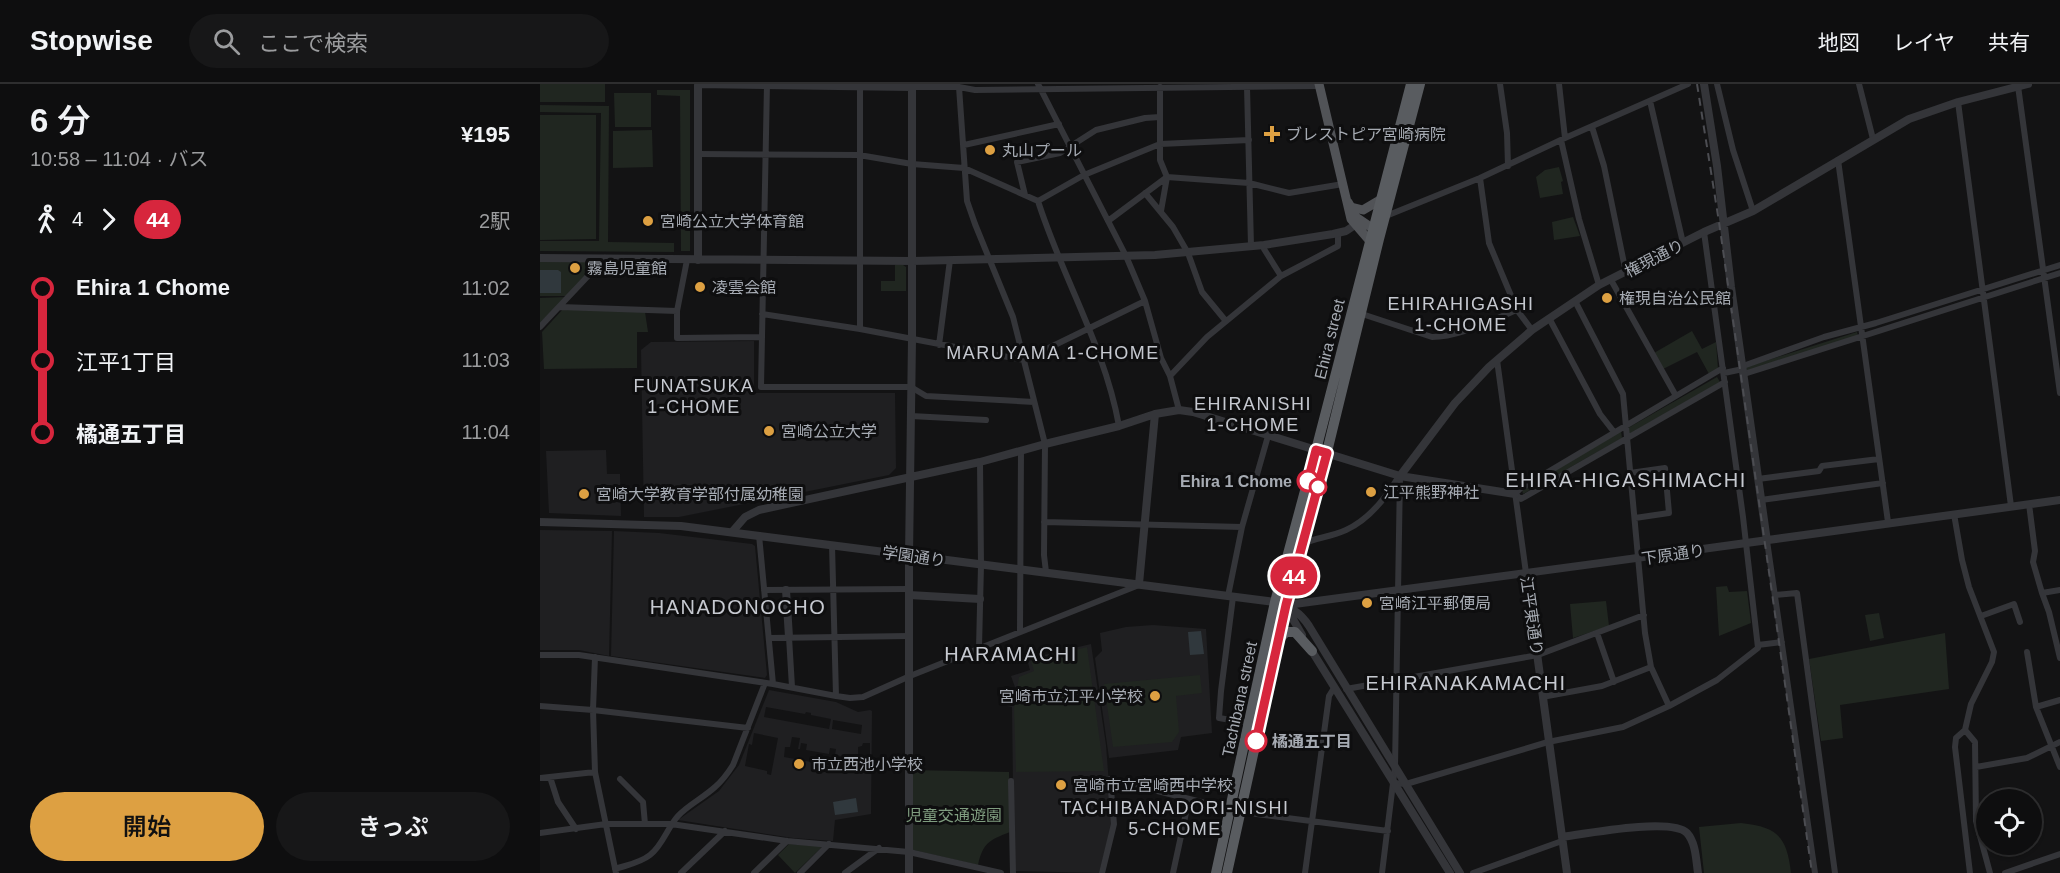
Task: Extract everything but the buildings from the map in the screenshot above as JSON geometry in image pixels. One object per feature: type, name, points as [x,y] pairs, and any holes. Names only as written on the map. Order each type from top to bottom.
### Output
[{"type":"highway","name":"Ehira street","points":[[1280,603],[1362,314],[1374,240],[1372,228],[1411,84]]},
{"type":"highway","points":[[1374,240],[1385,216],[1420,84]]},
{"type":"highway","name":"Ehira street","points":[[1280,603],[1304,543],[1322,452],[1374,240]]},
{"type":"highway","name":"Tachibana street","points":[[1216,873],[1236,811],[1278,639],[1280,603]]},
{"type":"highway","name":"Tachibana street","points":[[1227,873],[1249,723],[1280,603]]},
{"type":"highway","points":[[1278,639],[1286,632],[1295,632],[1312,651]]},
{"type":"main road","points":[[1319,85],[1350,213],[1355,225],[1374,240]]},
{"type":"main road","points":[[1347,200],[1351,207],[1363,210],[1380,200]]},
{"type":"main road","points":[[1350,213],[1372,228]]},
{"type":"street","points":[[698,260],[698,84],[959,87],[975,90],[1039,86],[1319,85]]},
{"type":"street","points":[[766,84],[762,387],[911,387],[927,396],[1035,402]]},
{"type":"street","points":[[1500,84],[1507,133],[1508,166]]},
{"type":"street","points":[[1559,84],[1563,139],[1579,219],[1599,285]]},
{"type":"street","points":[[1385,216],[1508,166],[1688,84]]},
{"type":"street","points":[[1704,84],[1815,873]]},
{"type":"street","points":[[1717,84],[1733,150],[1753,211]]},
{"type":"street","points":[[1860,84],[1873,139]]},
{"type":"street","points":[[1990,84],[1992,94]]},
{"type":"street","name":"権現通り","points":[[1400,476],[1455,403],[1497,360],[1532,330],[1599,285],[1704,232],[1753,211],[1909,119],[1958,102],[2028,84]]},
{"type":"street","points":[[860,85],[860,329]]},
{"type":"street","points":[[1246,85],[1251,246]]},
{"type":"street","points":[[909,873],[912,86]]},
{"type":"street","points":[[1039,86],[1126,256],[1145,301],[1179,410]]},
{"type":"street","points":[[2018,86],[2060,393]]},
{"type":"street","points":[[959,87],[967,201],[1013,317],[1045,444],[1046,572]]},
{"type":"street","points":[[1160,87],[1160,160],[1167,177],[1161,211]]},
{"type":"street","points":[[1650,101],[1683,243]]},
{"type":"street","points":[[1958,102],[2011,506]]},
{"type":"street","points":[[1025,195],[1017,162],[1060,153],[1096,130],[1144,118],[1160,117]]},
{"type":"street","points":[[964,145],[1059,123]]},
{"type":"street","points":[[1592,127],[1606,176],[1626,273]]},
{"type":"street","points":[[1038,201],[1084,175],[1160,144],[1249,140]]},
{"type":"street","points":[[698,154],[859,155],[912,164],[964,168],[1038,201],[1049,235],[1112,392],[1119,426]]},
{"type":"street","points":[[1838,160],[1888,522]]},
{"type":"street","points":[[1108,221],[1167,177],[1249,183],[1288,193],[1343,184]]},
{"type":"street","points":[[1480,178],[1489,243],[1517,310],[1532,330]]},
{"type":"street","points":[[1145,193],[1161,211],[1188,253],[1202,292],[1225,320]]},
{"type":"street","points":[[540,258],[912,261],[1126,256],[1188,253],[1264,245],[1346,231],[1355,225]]},
{"type":"street","points":[[1170,376],[1206,336],[1281,276],[1338,246],[1338,232]]},
{"type":"street","points":[[1394,783],[1406,784],[1548,742],[1623,727],[1717,680],[1758,648],[1724,371],[1704,232]]},
{"type":"street","points":[[1264,245],[1264,249],[1281,276]]},
{"type":"street","points":[[540,327],[605,258]]},
{"type":"street","points":[[687,260],[677,310],[677,338],[762,337]]},
{"type":"street","points":[[939,345],[950,260]]},
{"type":"street","points":[[1515,494],[1521,488],[1624,426],[1724,371],[1743,370],[1863,336],[1984,297],[2060,265]]},
{"type":"street","points":[[1743,370],[1824,337],[1983,289],[2043,274],[2060,273]]},
{"type":"street","points":[[1611,280],[1676,396]]},
{"type":"street","points":[[762,314],[860,329],[1024,360],[1145,301]]},
{"type":"street","points":[[1575,301],[1621,387],[1645,633],[1651,667],[1669,706]]},
{"type":"street","points":[[560,307],[677,310]]},
{"type":"street","points":[[1362,314],[1432,337],[1440,337],[1474,327],[1517,310]]},
{"type":"street","points":[[1549,318],[1600,414],[1614,432]]},
{"type":"street","name":"江平東通り","points":[[1497,360],[1567,873]]},
{"type":"street","points":[[732,532],[745,517],[759,510],[980,462],[1119,426],[1155,414],[1179,410],[1193,412],[1400,476],[1515,494],[1521,498],[1725,382]]},
{"type":"street","points":[[540,655],[595,657],[792,687],[836,696],[863,697],[1139,584],[1155,414]]},
{"type":"street","points":[[911,416],[986,420]]},
{"type":"street","points":[[1249,723],[1219,718],[1230,596],[1242,527],[1268,436]]},
{"type":"street","points":[[1020,632],[1021,450]]},
{"type":"street","points":[[1758,479],[1819,471],[1822,466],[1879,459]]},
{"type":"street","points":[[980,462],[980,648]]},
{"type":"street","points":[[1630,473],[1665,468],[1669,513],[1635,518]]},
{"type":"street","points":[[1304,543],[1344,531],[1358,524],[1386,497],[1400,476]]},
{"type":"street","points":[[1382,873],[1395,767],[1400,476]]},
{"type":"street","points":[[1761,500],[1882,483]]},
{"type":"street","name":"下原通り","points":[[1280,603],[1639,559],[1888,522],[2060,500]]},
{"type":"street","points":[[2029,504],[2036,551],[2033,562],[2049,612],[2060,658]]},
{"type":"street","points":[[1954,514],[1969,587],[1994,652],[1992,662],[1971,704],[1965,730],[1956,738],[1955,747],[1970,873]]},
{"type":"street","name":"学園通り","points":[[540,522],[681,526],[1280,603]]},
{"type":"street","points":[[1044,522],[1242,527]]},
{"type":"street","points":[[759,535],[773,684]]},
{"type":"street","points":[[832,545],[836,696]]},
{"type":"street","points":[[786,590],[792,687]]},
{"type":"street","points":[[2042,593],[2060,590]]},
{"type":"street","points":[[764,591],[909,592],[980,599]]},
{"type":"street","points":[[1775,595],[1797,593],[1835,873]]},
{"type":"street","points":[[1280,603],[1449,873]]},
{"type":"street","points":[[1280,603],[1302,615],[1460,873]]},
{"type":"street","points":[[1981,616],[2014,604],[2020,622]]},
{"type":"street","points":[[1346,689],[1538,655],[1644,615]]},
{"type":"street","points":[[1597,633],[1614,682]]},
{"type":"street","points":[[769,638],[909,636]]},
{"type":"street","points":[[1758,645],[1782,642]]},
{"type":"street","points":[[2027,652],[2036,707],[2060,767]]},
{"type":"street","points":[[595,657],[593,710],[595,772],[615,871],[643,860],[651,854],[657,848],[670,824],[680,813],[716,787],[724,777],[733,765],[765,683]]},
{"type":"street","points":[[1542,697],[1602,686],[1651,667]]},
{"type":"street","points":[[1305,873],[1329,696],[1334,688]]},
{"type":"street","points":[[2036,707],[2060,700]]},
{"type":"street","points":[[540,706],[748,728]]},
{"type":"street","points":[[1965,730],[1975,742],[1976,821],[1990,873]]},
{"type":"street","points":[[1976,767],[2026,758],[2060,742]]},
{"type":"street","points":[[540,778],[595,772]]},
{"type":"street","points":[[550,777],[558,802],[576,829]]},
{"type":"street","points":[[620,779],[643,802],[645,824]]},
{"type":"street","points":[[1102,873],[1114,824],[1110,779],[1236,811],[1388,831]]},
{"type":"street","points":[[1011,781],[1013,873]]},
{"type":"street","points":[[1173,873],[1189,799]]},
{"type":"street","points":[[540,832],[606,824],[670,824],[787,841],[909,852],[1001,873]]},
{"type":"street","points":[[1473,873],[1562,839],[1652,825],[1674,827],[1686,832],[1693,843],[1698,873]]},
{"type":"street","points":[[681,873],[725,831]]},
{"type":"street","points":[[754,873],[787,841]]},
{"type":"street","points":[[800,873],[829,844]]},
{"type":"street","points":[[845,873],[879,848]]},
{"type":"street","points":[[2006,873],[2060,854]]},
{"type":"shaded area","points":[[540,270],[561,272],[561,293],[540,293]]},
{"type":"shaded area","name":"宮崎公立大学","points":[[754,341],[754,393],[895,393],[896,468],[889,475],[679,517],[644,517],[641,350],[651,342]]},
{"type":"shaded area","name":"宮崎大学教育学部付属幼稚園","points":[[606,450],[607,474],[620,474],[621,516],[549,513],[546,451]]},
{"type":"shaded area","points":[[540,530],[612,531],[609,656],[579,650],[540,650]]},
{"type":"shaded area","points":[[614,531],[659,533],[755,546],[767,675],[765,678],[611,656]]},
{"type":"shaded area","name":"宮崎市立江平小学校","points":[[1153,625],[1206,629],[1212,733],[1181,737],[1178,750],[1109,758],[1095,658],[1102,651],[1100,633],[1126,627]]},
{"type":"shaded area","points":[[1201,631],[1204,654],[1190,655],[1188,632]]},
{"type":"shaded area","name":"宮崎市立宮崎西中学校","points":[[1091,644],[1106,745],[1112,824],[1099,873],[1016,871],[1014,869],[1012,707],[1007,706],[1003,694],[1016,690],[1011,676],[1030,670],[1027,659]]},
{"type":"shaded area","name":"市立西池小学校","points":[[769,690],[836,702],[858,712],[872,711],[871,814],[835,820],[833,841],[793,838],[678,820],[719,791],[739,765]],"holes":[[[766,707],[805,714],[806,712],[831,719],[829,729],[764,717]],[[833,720],[862,725],[861,734],[832,729]],[[754,733],[778,738],[771,775],[767,774],[767,771],[745,766],[749,744],[752,745]],[[792,737],[800,738],[798,749],[801,743],[807,744],[806,750],[829,754],[830,748],[836,749],[835,755],[851,758],[850,769],[784,757],[785,747],[790,747]],[[863,743],[870,743],[870,763],[858,763],[858,747]]]},
{"type":"shaded area","points":[[856,798],[858,812],[835,815],[833,802]]},
{"type":"green space","points":[[540,84],[605,84],[605,102],[540,102]]},
{"type":"green space","points":[[657,90],[690,90],[690,251],[681,251],[680,96],[657,95]]},
{"type":"green space","points":[[614,93],[651,93],[651,127],[615,127]]},
{"type":"green space","points":[[540,105],[609,106],[608,242],[674,243],[674,252],[540,251],[540,241],[599,241],[601,113],[540,112]]},
{"type":"green space","points":[[540,115],[596,115],[596,239],[540,240]]},
{"type":"green space","points":[[652,130],[653,167],[613,168],[613,131]]},
{"type":"green space","points":[[1559,167],[1563,181],[1561,182],[1563,194],[1540,198],[1536,177],[1545,170]]},
{"type":"green space","points":[[1573,217],[1580,236],[1554,240],[1552,222]]},
{"type":"green space","points":[[540,262],[595,262],[597,264],[566,296],[540,296]]},
{"type":"green space","points":[[895,265],[906,267],[906,291],[881,291],[881,281],[895,281]]},
{"type":"green space","points":[[566,297],[540,323],[540,298]]},
{"type":"green space","points":[[563,309],[645,312],[648,332],[637,332],[637,368],[544,369],[542,332]]},
{"type":"green space","points":[[1692,331],[1702,349],[1716,342],[1718,369],[1709,374],[1697,352],[1663,369],[1654,353]]},
{"type":"green space","points":[[1857,332],[1858,336],[1746,371],[1746,367]]},
{"type":"green space","points":[[1717,377],[1720,382],[1629,434],[1628,428]]},
{"type":"green space","points":[[1621,431],[1622,438],[1523,494],[1522,490]]},
{"type":"green space","points":[[1727,586],[1729,592],[1747,591],[1751,623],[1719,636],[1716,587]]},
{"type":"green space","points":[[1606,601],[1609,626],[1573,638],[1570,604]]},
{"type":"green space","points":[[1879,613],[1884,638],[1870,641],[1865,615]]},
{"type":"green space","points":[[1945,633],[1949,689],[1840,705],[1843,738],[1821,741],[1809,659]]},
{"type":"green space","points":[[1087,647],[1104,771],[1016,772],[1014,707],[1019,677],[1034,671],[1031,661]]},
{"type":"green space","points":[[1200,675],[1202,693],[1176,696],[1179,732],[1172,742],[1113,747],[1104,684]]},
{"type":"green space","name":"児童交通遊園","points":[[910,770],[1009,772],[1010,832],[988,843],[978,865],[909,849]]},
{"type":"green space","points":[[1741,823],[1764,827],[1778,836],[1787,851],[1791,873],[1704,873],[1699,827]]},
{"type":"green space","points":[[789,844],[821,846],[821,848],[795,873],[778,855]]},
{"type":"railway","points":[[1697,84],[1719,222],[1812,873]]},
{"type":"bus line","name":"44","points":[[1256,741],[1286,605],[1327,453],[1316,450],[1308,481]]},
{"type":"place","name":"ブレストピア宮崎病院","points":[[1272,134]]},
{"type":"place","name":"丸山プール","points":[[990,150]]},
{"type":"place","name":"宮崎公立大学体育館","points":[[648,221]]},
{"type":"place","name":"霧島児童館","points":[[575,268]]},
{"type":"place","name":"凌雲会館","points":[[700,287]]},
{"type":"place","name":"権現自治公民館","points":[[1607,298]]},
{"type":"place","name":"宮崎公立大学","points":[[769,431]]},
{"type":"place","name":"Ehira 1 Chome","points":[[1308,481]]},
{"type":"place","name":"江平熊野神社","points":[[1371,492]]},
{"type":"place","name":"宮崎大学教育学部付属幼稚園","points":[[584,494]]},
{"type":"place","name":"宮崎江平郵便局","points":[[1367,603]]},
{"type":"place","name":"宮崎市立江平小学校","points":[[1155,696]]},
{"type":"place","name":"橘通五丁目","points":[[1256,741]]},
{"type":"place","name":"市立西池小学校","points":[[799,764]]},
{"type":"place","name":"宮崎市立宮崎西中学校","points":[[1061,785]]},
{"type":"district","name":"EHIRAHIGASHI 1-CHOME","points":[[1461,314]]},
{"type":"district","name":"MARUYAMA 1-CHOME","points":[[1053,353]]},
{"type":"district","name":"FUNATSUKA 1-CHOME","points":[[694,396]]},
{"type":"district","name":"EHIRANISHI 1-CHOME","points":[[1253,414]]},
{"type":"district","name":"EHIRA-HIGASHIMACHI","points":[[1626,480]]},
{"type":"district","name":"HANADONOCHO","points":[[738,607]]},
{"type":"district","name":"HARAMACHI","points":[[1011,654]]},
{"type":"district","name":"EHIRANAKAMACHI","points":[[1466,683]]},
{"type":"district","name":"TACHIBANADORI-NISHI 5-CHOME","points":[[1175,818]]}]
